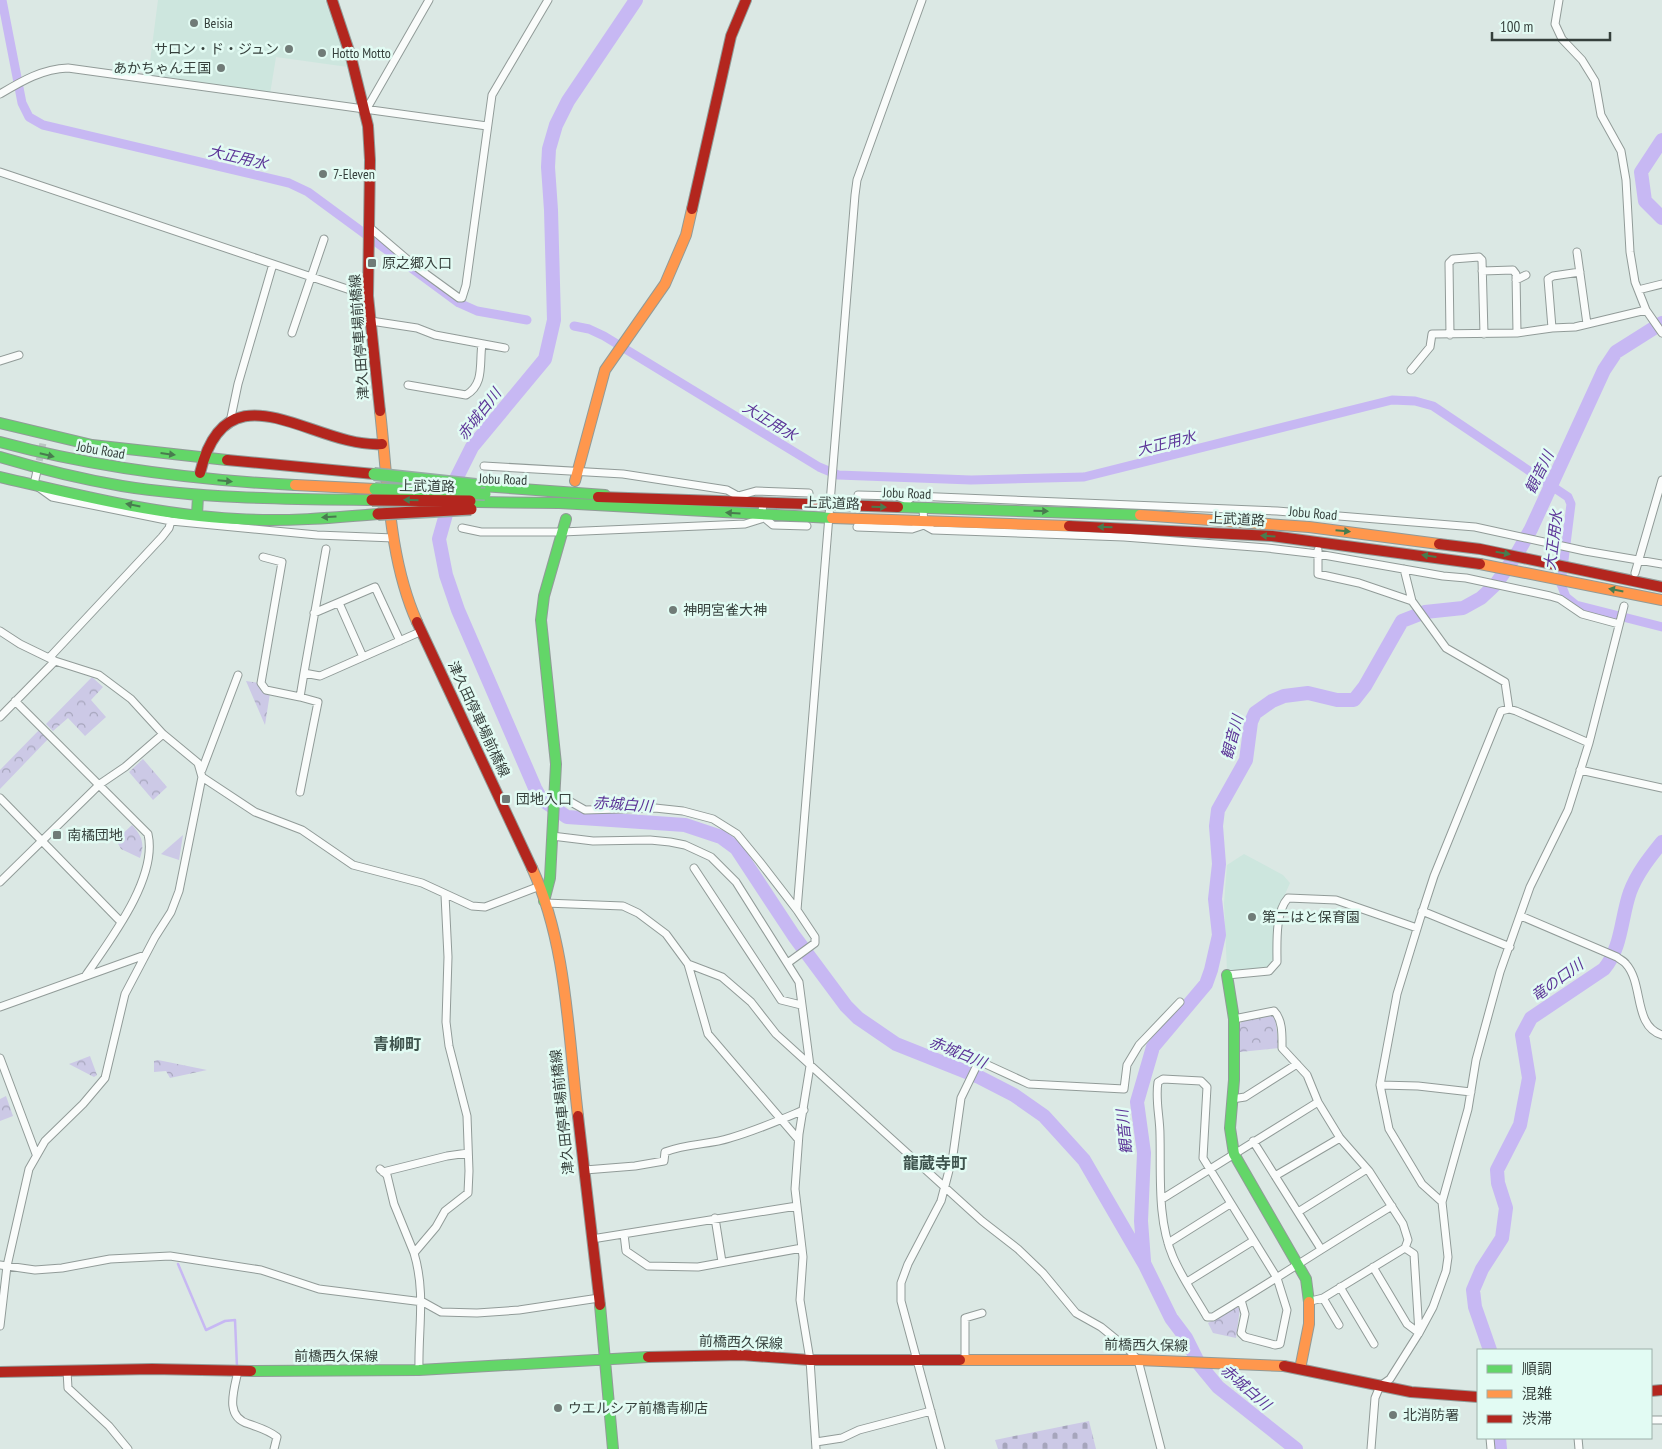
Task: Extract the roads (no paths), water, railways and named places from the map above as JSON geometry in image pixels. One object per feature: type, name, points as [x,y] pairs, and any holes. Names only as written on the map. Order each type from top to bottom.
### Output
[{"type":"main road","name":"津久田停車場前橋線","points":[[332,0],[366,110],[370,160],[368,296],[382,444],[394,538],[404,585],[422,631],[540,886],[559,956],[606,1358],[613,1449]]},
{"type":"main road","points":[[577,476],[605,370],[665,284],[686,235],[732,36],[746,0]]},
{"type":"main road","points":[[200,473],[204,458],[215,436],[230,422],[245,416],[271,415],[290,420],[340,440],[365,446],[382,444]]},
{"type":"main road","points":[[0,423],[44,439],[204,458],[290,464],[374,474],[479,497]]},
{"type":"main road","name":"Jobu Road","points":[[0,442],[69,460],[181,477],[374,494],[479,497],[741,499],[763,510],[907,504],[924,518],[1054,512],[1222,520],[1351,531],[1480,549],[1569,567],[1637,578],[1662,587]]},
{"type":"main road","points":[[0,457],[52,472],[162,491],[261,498],[374,494]]},
{"type":"main road","points":[[0,477],[197,516],[260,520],[378,514],[479,497]]},
{"type":"main road","points":[[197,516],[198,496]]},
{"type":"main road","name":"上武道路","points":[[479,497],[559,503],[763,510],[830,518],[924,518],[1272,536],[1477,563],[1662,601]]},
{"type":"main road","points":[[545,902],[550,878],[555,793],[553,736],[541,620],[544,596],[566,519]]},
{"type":"main road","points":[[1637,578],[1662,583]]},
{"type":"main road","points":[[1227,975],[1234,1019],[1230,1128],[1234,1154],[1298,1262],[1317,1300],[1311,1315],[1300,1369]]},
{"type":"main road","name":"前橋西久保線","points":[[0,1372],[327,1372],[419,1370],[606,1358],[741,1355],[810,1360],[1179,1360],[1300,1369],[1411,1392],[1477,1397]]},
{"type":"street","points":[[366,110],[430,0]]},
{"type":"street","points":[[368,227],[414,266],[459,298],[462,298],[466,285],[492,96],[548,0]]},
{"type":"street","points":[[797,910],[857,180],[922,0]]},
{"type":"street","points":[[1559,0],[1554,24],[1562,39],[1582,60],[1595,81],[1601,115],[1621,151],[1626,180],[1630,252],[1638,290],[1646,310],[1662,333]]},
{"type":"street","points":[[0,94],[23,81],[51,69],[68,68],[487,126]]},
{"type":"street","points":[[0,172],[368,296]]},
{"type":"street","points":[[292,333],[324,239]]},
{"type":"street","points":[[1577,252],[1587,324]]},
{"type":"street","points":[[1450,335],[1449,262],[1453,259],[1478,257],[1482,260],[1484,334]]},
{"type":"street","points":[[230,422],[238,384],[273,264]]},
{"type":"street","points":[[1482,271],[1513,270],[1516,274],[1517,333]]},
{"type":"street","points":[[1552,328],[1548,279],[1553,276],[1580,272]]},
{"type":"street","points":[[1516,280],[1526,275]]},
{"type":"street","points":[[1638,290],[1662,284]]},
{"type":"street","points":[[1411,370],[1430,347],[1432,334],[1517,333],[1587,324],[1646,310]]},
{"type":"street","points":[[371,322],[416,328],[434,335],[505,348]]},
{"type":"street","points":[[408,385],[466,395],[474,391],[480,380],[479,364],[482,344]]},
{"type":"street","points":[[0,361],[19,355]]},
{"type":"street","points":[[484,466],[577,476],[623,474],[727,490],[741,499],[750,491],[809,493]]},
{"type":"street","points":[[37,471],[34,484],[52,497],[171,521],[317,535],[394,538]]},
{"type":"street","points":[[1637,578],[1639,560],[1662,480]]},
{"type":"street","points":[[858,495],[896,496],[907,504],[914,496],[1064,501],[1318,514],[1475,527],[1585,552],[1662,564]]},
{"type":"street","points":[[763,510],[773,525],[807,526]]},
{"type":"street","points":[[462,528],[481,532],[562,532],[752,524],[760,519],[763,510]]},
{"type":"street","points":[[1318,514],[1318,522]]},
{"type":"street","points":[[857,527],[912,529],[924,518],[933,530],[1124,537],[1213,543],[1318,554],[1485,582],[1550,596],[1582,614],[1619,622]]},
{"type":"street","points":[[0,717],[170,528],[171,521]]},
{"type":"street","points":[[1318,544],[1318,574],[1359,583],[1412,601]]},
{"type":"street","points":[[300,697],[326,549]]},
{"type":"street","points":[[263,557],[282,562],[261,683],[266,690],[318,702],[300,792]]},
{"type":"street","points":[[1404,569],[1412,601],[1446,648],[1505,682],[1509,709]]},
{"type":"street","points":[[314,613],[376,587],[400,641]]},
{"type":"street","points":[[339,603],[363,657]]},
{"type":"street","points":[[1371,1449],[1375,1398],[1380,1386],[1390,1379],[1419,1333],[1433,1307],[1446,1270],[1448,1257],[1442,1202],[1453,1167],[1471,1092],[1476,1060],[1500,972],[1522,916],[1530,887],[1568,810],[1589,743],[1623,609]]},
{"type":"street","points":[[0,631],[20,644],[52,659],[99,675],[131,700],[162,734],[198,763],[202,774],[255,812],[302,830],[353,865],[422,883],[472,906],[485,907],[540,886]]},
{"type":"street","points":[[304,673],[320,676],[422,631]]},
{"type":"street","points":[[0,1326],[3,1266],[29,1169],[36,1154],[105,1078],[125,994],[171,912],[179,891],[202,774],[238,675]]},
{"type":"street","points":[[15,701],[143,827],[148,834],[151,845],[138,889],[121,922],[86,975]]},
{"type":"street","points":[[1442,1202],[1422,1184],[1389,1128],[1380,1085],[1397,994],[1422,911],[1498,714],[1502,710],[1509,709],[1589,743]]},
{"type":"street","points":[[0,882],[43,842],[100,784],[125,767],[162,734]]},
{"type":"street","points":[[1580,770],[1662,788]]},
{"type":"street","points":[[555,793],[585,810],[655,808],[682,811],[713,819],[736,834],[797,910],[815,937],[815,943],[790,961]]},
{"type":"street","points":[[0,798],[121,922]]},
{"type":"street","points":[[552,833],[593,842],[650,840],[670,842],[685,845],[711,857],[736,882],[790,961],[800,982],[801,1005],[810,1066],[798,1139],[794,1189],[802,1248],[800,1300],[810,1360],[816,1446],[842,1438],[859,1430],[930,1411]]},
{"type":"street","points":[[694,868],[781,1000],[801,1005]]},
{"type":"street","points":[[414,1253],[436,1227],[445,1211],[468,1194],[467,1116],[449,1046],[446,1022],[448,957],[445,894]]},
{"type":"street","points":[[1227,975],[1269,971],[1277,962],[1278,935],[1284,903],[1288,898],[1336,900],[1417,928]]},
{"type":"street","points":[[545,902],[623,906],[638,913],[666,934],[688,964],[708,1034],[798,1139]]},
{"type":"street","points":[[1422,911],[1510,947]]},
{"type":"street","points":[[1522,916],[1617,957],[1626,964],[1646,1023],[1654,1032],[1662,1035]]},
{"type":"street","points":[[0,1007],[146,954]]},
{"type":"street","points":[[688,964],[722,977],[751,1002],[776,1034],[810,1066],[1031,1261],[1076,1313],[1128,1349],[1138,1360],[1161,1449]]},
{"type":"street","points":[[940,1449],[901,1301],[901,1283],[908,1264],[941,1201],[953,1155],[961,1098],[980,1062],[1029,1084],[1124,1089],[1127,1065],[1139,1046],[1180,1002]]},
{"type":"street","points":[[1234,1019],[1274,1011],[1278,1015],[1282,1030],[1282,1048],[1307,1075],[1318,1102],[1340,1138],[1367,1169],[1403,1224],[1408,1240],[1405,1248],[1317,1300],[1339,1325]]},
{"type":"street","points":[[0,1058],[36,1154]]},
{"type":"street","points":[[1232,1099],[1245,1097],[1297,1064]]},
{"type":"street","points":[[1241,1300],[1245,1314],[1241,1333],[1245,1337],[1275,1345],[1280,1344],[1287,1310],[1277,1278],[1208,1170],[1203,1158],[1207,1087],[1201,1082],[1164,1079],[1158,1082],[1156,1095],[1160,1125],[1165,1232],[1173,1257],[1207,1317],[1213,1317],[1277,1278],[1298,1262],[1392,1206]]},
{"type":"street","points":[[1380,1085],[1418,1086],[1471,1092]]},
{"type":"street","points":[[1162,1199],[1318,1102]]},
{"type":"street","points":[[585,1170],[636,1166],[664,1161],[666,1152],[675,1148],[694,1143],[730,1139],[804,1110]]},
{"type":"street","points":[[1275,1176],[1340,1138]]},
{"type":"street","points":[[1253,1141],[1321,1249]]},
{"type":"street","points":[[419,1370],[418,1337],[422,1302],[414,1253],[396,1210],[387,1175],[382,1170],[468,1153]]},
{"type":"street","points":[[1298,1212],[1367,1169]]},
{"type":"street","points":[[1168,1243],[1230,1204]]},
{"type":"street","points":[[592,1239],[797,1206]]},
{"type":"street","points":[[715,1218],[722,1262]]},
{"type":"street","points":[[624,1234],[626,1251],[648,1266],[698,1267],[802,1248]]},
{"type":"street","points":[[1187,1282],[1253,1241]]},
{"type":"street","points":[[1405,1248],[1414,1254],[1419,1304],[1419,1333]]},
{"type":"street","points":[[3,1266],[35,1270],[62,1268],[110,1259],[170,1256],[261,1270],[319,1289],[422,1302],[442,1312],[477,1314],[599,1298]]},
{"type":"street","points":[[1373,1267],[1407,1324],[1419,1333]]},
{"type":"street","points":[[1340,1287],[1374,1344]]},
{"type":"street","points":[[965,1359],[965,1318],[982,1313]]},
{"type":"street","points":[[67,1371],[68,1388],[109,1426],[128,1449]]},
{"type":"street","points":[[238,1371],[233,1399],[234,1415],[240,1422],[267,1430],[277,1437],[274,1449]]},
{"type":"waterway","name":"大正用水","points":[[2,0],[22,103],[29,117],[43,125],[289,183],[308,192],[459,303],[477,311],[527,320]]},
{"type":"waterway","name":"赤城白川","points":[[636,0],[568,101],[556,125],[549,149],[548,167],[554,320],[545,359],[472,447],[456,479],[439,539],[446,575],[458,610],[535,788],[541,799],[567,817],[685,825],[721,837],[736,848],[794,936],[846,1006],[858,1018],[896,1044],[979,1077],[1014,1095],[1044,1116],[1084,1160],[1145,1265],[1171,1318],[1186,1338],[1199,1364],[1218,1387],[1296,1449]]},
{"type":"waterway","name":"観音川","points":[[1662,140],[1641,172],[1645,201],[1662,218]]},
{"type":"waterway","name":"観音川","points":[[1144,1261],[1141,1221],[1144,1153],[1137,1102],[1153,1047],[1206,984],[1211,970],[1219,935],[1215,899],[1219,864],[1216,826],[1218,810],[1246,760],[1251,722],[1255,713],[1272,701],[1284,696],[1308,693],[1337,700],[1354,700],[1365,686],[1402,621],[1425,612],[1463,608],[1481,598],[1496,584],[1531,529],[1604,370],[1616,352],[1662,323]]},
{"type":"waterway","name":"大正用水","points":[[574,326],[589,329],[604,336],[819,467],[838,475],[971,480],[1084,477],[1392,400],[1415,401],[1433,406],[1568,497],[1571,504],[1561,584],[1566,597],[1576,605],[1662,627]]},
{"type":"waterway","name":"竜の口川","points":[[1490,1349],[1475,1307],[1473,1290],[1482,1269],[1502,1238],[1506,1208],[1498,1183],[1497,1170],[1520,1125],[1529,1078],[1522,1035],[1531,1018],[1604,969],[1610,961],[1618,942],[1627,902],[1636,878],[1662,842]]},
{"type":"waterway","points":[[178,1264],[206,1330],[225,1321],[235,1320],[237,1367]]},
{"type":"waterway","name":"竜の口川","points":[[1499,1439],[1500,1449]]},
{"type":"tunnel","points":[[37,471],[43,443]]},
{"type":"place","name":"Beisia","points":[[194,23]]},
{"type":"place","name":"サロン・ド・ジュン","points":[[289,49]]},
{"type":"place","name":"Hotto Motto","points":[[322,53]]},
{"type":"place","name":"あかちゃん王国","points":[[221,68]]},
{"type":"place","name":"7-Eleven","points":[[323,174]]},
{"type":"place","name":"原之郷入口","points":[[372,263]]},
{"type":"place","name":"神明宮雀大神","points":[[673,610]]},
{"type":"place","name":"団地入口","points":[[506,799]]},
{"type":"place","name":"南橘団地","points":[[57,835]]},
{"type":"place","name":"第二はと保育園","points":[[1252,917]]},
{"type":"place","name":"ウエルシア前橋青柳店","points":[[558,1408]]},
{"type":"place","name":"北消防署","points":[[1393,1415]]},
{"type":"district","name":"青柳町","points":[[397,1044]]},
{"type":"district","name":"龍蔵寺町","points":[[935,1163]]}]
